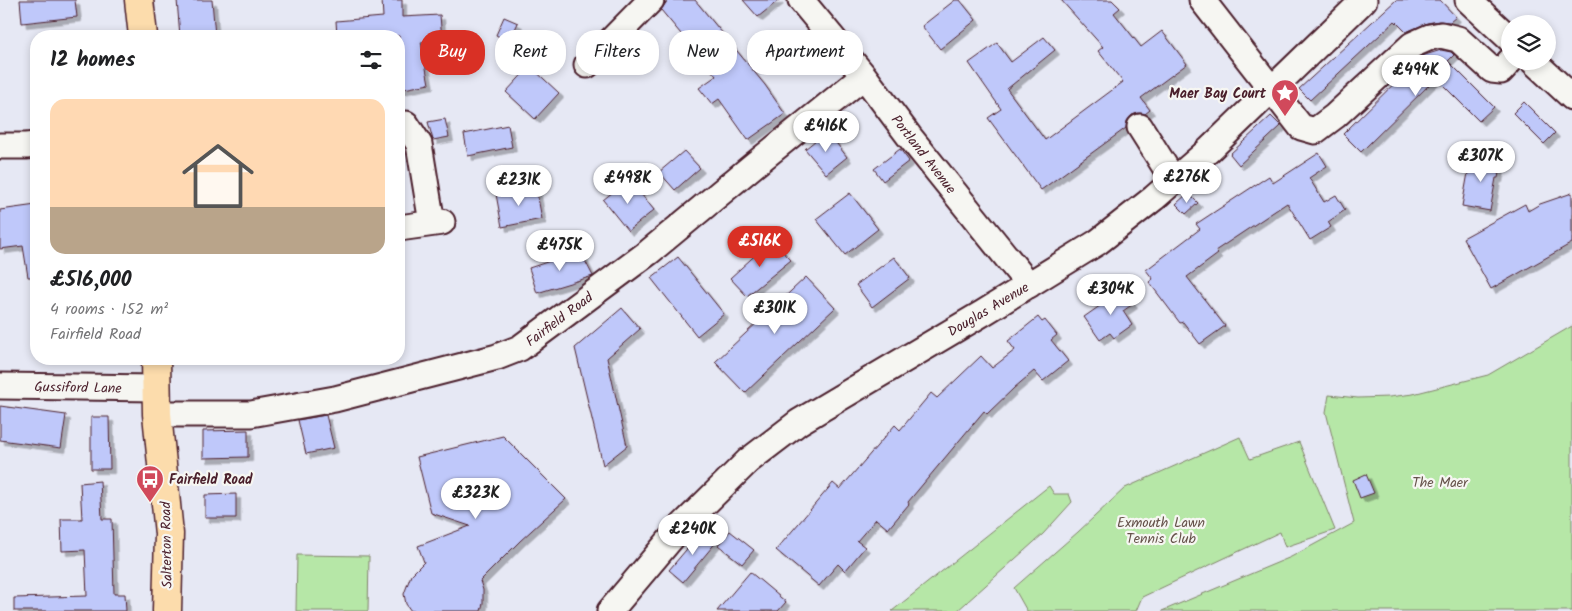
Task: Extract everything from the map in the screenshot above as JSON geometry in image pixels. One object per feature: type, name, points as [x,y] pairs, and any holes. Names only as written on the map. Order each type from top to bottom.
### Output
[{"type":"main road","points":[[139,0],[142,30]]},
{"type":"main road","name":"Salterton Road","points":[[156,365],[157,401],[169,534],[167,611]]},
{"type":"street","points":[[621,30],[651,0]]},
{"type":"street","name":"Portland Avenue","points":[[802,0],[1028,285]]},
{"type":"street","points":[[1202,0],[1301,127],[1315,130],[1335,116],[1412,45],[1430,37],[1441,35],[1458,38],[1492,70],[1502,70]]},
{"type":"street","name":"Douglas Avenue","points":[[610,611],[680,528],[748,461],[799,422],[1098,242],[1174,181],[1209,150],[1364,0]]},
{"type":"street","points":[[1468,0],[1501,31]]},
{"type":"street","points":[[1543,70],[1572,97]]},
{"type":"street","name":"Fairfield Road","points":[[157,401],[251,414],[335,399],[497,357],[520,348],[649,252],[864,76]]},
{"type":"street","points":[[405,227],[437,223],[419,144],[406,124]]},
{"type":"street","points":[[1140,127],[1174,181]]},
{"type":"street","points":[[0,146],[30,146]]},
{"type":"street","name":"Gussiford Lane","points":[[0,386],[157,401]]},
{"type":"green space","name":"The Maer","points":[[1572,326],[1572,611],[1162,611],[1291,557],[1354,523],[1326,412],[1329,395],[1358,398],[1413,394],[1488,375]]},
{"type":"green space","name":"Exmouth Lawn Tennis Club","points":[[1240,437],[1250,459],[1299,442],[1335,530],[1285,547],[1280,532],[1142,597],[1136,611],[1027,611],[1014,588],[1125,488]]},
{"type":"green space","points":[[1049,486],[1054,494],[1069,494],[1072,502],[1043,534],[957,611],[892,611]]},
{"type":"green space","points":[[297,555],[369,556],[368,611],[296,611]]},
{"type":"building","points":[[20,0],[75,0],[77,17],[22,23]]},
{"type":"building","points":[[177,0],[212,0],[214,30],[180,30]]},
{"type":"building","points":[[382,0],[402,0],[402,17],[440,15],[441,30],[420,30],[420,75],[427,75],[429,84],[405,89],[405,30],[337,30],[336,21],[383,17]]},
{"type":"building","points":[[668,0],[695,0],[720,30],[678,30],[661,10]]},
{"type":"building","points":[[743,0],[779,0],[758,17]]},
{"type":"building","points":[[955,0],[960,0],[976,20],[940,49],[922,26]]},
{"type":"building","points":[[1061,0],[1112,0],[1120,8],[1114,13],[1141,47],[1162,31],[1187,64],[1141,98],[1150,110],[1145,114],[1132,115],[1127,121],[1126,128],[1041,190],[988,118],[1001,109],[969,63],[997,43],[1011,62],[1044,37],[1055,50],[1007,89],[1045,140],[1123,82],[1098,51],[1103,47]]},
{"type":"building","points":[[1396,0],[1440,0],[1456,17],[1450,22],[1427,23],[1406,32],[1395,21],[1310,100],[1299,89]]},
{"type":"building","points":[[504,17],[518,23],[515,30],[498,30]]},
{"type":"building","points":[[1441,50],[1451,52],[1454,55],[1448,61],[1494,107],[1479,121],[1436,78],[1361,152],[1343,134],[1422,56]]},
{"type":"building","points":[[737,51],[747,63],[747,75],[757,75],[785,114],[748,140],[719,99],[712,104],[699,88],[716,76],[737,75]]},
{"type":"building","points":[[522,75],[540,75],[559,93],[535,119],[506,92]]},
{"type":"building","points":[[1524,102],[1555,133],[1544,144],[1513,113]]},
{"type":"building","points":[[1271,116],[1281,126],[1239,165],[1230,154]]},
{"type":"building","points":[[445,119],[449,137],[433,140],[428,122]]},
{"type":"building","points":[[508,125],[512,147],[468,156],[464,134]]},
{"type":"building","points":[[827,131],[847,157],[826,174],[805,149]]},
{"type":"building","points":[[900,149],[909,161],[883,181],[874,169]]},
{"type":"building","points":[[684,151],[700,168],[675,190],[659,172]]},
{"type":"building","points":[[1319,153],[1327,166],[1309,178],[1324,202],[1336,195],[1345,210],[1328,222],[1331,227],[1310,240],[1287,203],[1215,251],[1218,254],[1187,277],[1225,326],[1200,344],[1183,322],[1180,323],[1149,282],[1153,279],[1146,270],[1200,229],[1196,224],[1269,176],[1273,183]]},
{"type":"building","points":[[1471,156],[1501,162],[1490,211],[1462,206]]},
{"type":"building","points":[[629,179],[654,210],[628,231],[603,200]]},
{"type":"building","points":[[536,187],[542,219],[502,227],[496,194]]},
{"type":"building","points":[[850,193],[878,229],[845,255],[816,219]]},
{"type":"building","points":[[1188,193],[1198,203],[1186,214],[1176,204]]},
{"type":"building","points":[[1572,193],[1572,243],[1491,289],[1463,238],[1525,204],[1528,211],[1540,204]]},
{"type":"building","points":[[30,206],[30,277],[28,277],[23,246],[0,249],[0,210]]},
{"type":"building","points":[[772,240],[791,260],[747,296],[730,278]]},
{"type":"building","points":[[580,251],[593,276],[537,293],[529,268]]},
{"type":"building","points":[[678,257],[724,314],[697,336],[651,278]]},
{"type":"building","points":[[894,257],[910,278],[872,307],[856,285]]},
{"type":"building","points":[[806,277],[835,308],[745,393],[715,362]]},
{"type":"building","points":[[1124,289],[1133,304],[1123,311],[1132,325],[1114,338],[1110,333],[1100,340],[1084,317]]},
{"type":"building","points":[[622,308],[640,329],[607,358],[627,446],[603,465],[575,348]]},
{"type":"building","points":[[1038,317],[1042,322],[1045,320],[1057,335],[1051,340],[1068,361],[1043,381],[1034,371],[987,414],[984,411],[908,502],[909,504],[888,529],[876,519],[857,541],[865,547],[845,571],[838,564],[819,586],[776,550],[833,483],[840,489],[895,425],[900,430],[931,393],[937,398],[981,356],[992,368],[1015,350],[1008,341]]},
{"type":"building","points":[[0,406],[66,415],[61,448],[0,440]]},
{"type":"building","points":[[326,415],[334,448],[306,454],[298,420]]},
{"type":"building","points":[[91,417],[109,417],[110,469],[91,469]]},
{"type":"building","points":[[248,430],[248,457],[203,458],[203,431]]},
{"type":"building","points":[[503,436],[566,499],[480,581],[483,590],[481,611],[411,611],[406,604],[404,594],[411,575],[424,562],[418,546],[470,526],[431,513],[417,457]]},
{"type":"building","points":[[1366,474],[1374,493],[1360,498],[1353,480]]},
{"type":"building","points":[[100,481],[102,519],[112,519],[114,594],[125,594],[126,611],[14,611],[14,598],[87,596],[85,550],[62,551],[61,519],[82,519],[80,483]]},
{"type":"building","points":[[236,494],[236,518],[205,518],[205,495]]},
{"type":"building","points":[[703,530],[717,541],[683,582],[669,570]]},
{"type":"building","points":[[730,531],[754,550],[742,564],[718,545]]},
{"type":"building","points":[[750,572],[786,602],[778,611],[717,611]]},
{"type":"place","name":"Maer Bay Court","points":[[1285,117]]},
{"type":"place","name":"Fairfield Road","points":[[150,503]]}]
